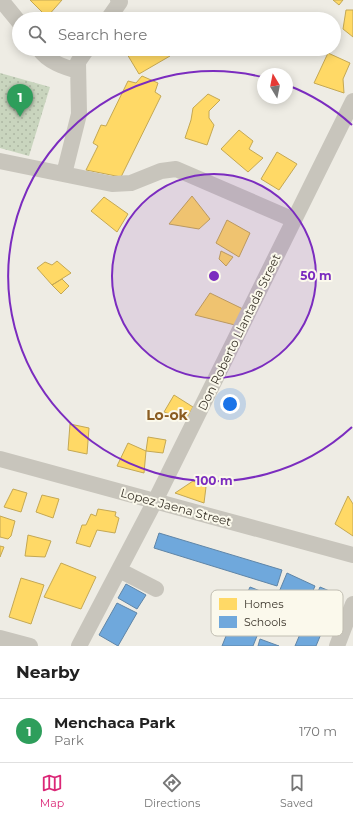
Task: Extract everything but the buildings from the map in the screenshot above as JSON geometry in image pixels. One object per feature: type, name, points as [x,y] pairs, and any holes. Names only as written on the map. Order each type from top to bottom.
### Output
[{"type":"street","points":[[1,0],[12,13]]},
{"type":"street","points":[[113,12],[120,2],[118,0]]},
{"type":"street","points":[[46,56],[62,66],[78,71]]},
{"type":"street","points":[[64,174],[79,114],[78,62],[82,56]]},
{"type":"street","name":"Don Roberto Llantada Street","points":[[79,646],[155,501],[353,101]]},
{"type":"street","points":[[0,161],[112,184],[131,183],[161,171],[176,169],[294,220]]},
{"type":"street","name":"Lopez Jaena Street","points":[[0,459],[353,555]]},
{"type":"street","points":[[119,570],[156,589]]},
{"type":"street","points":[[343,630],[353,604]]},
{"type":"street","points":[[337,646],[341,636]]},
{"type":"street","points":[[0,638],[30,646]]},
{"type":"green space","points":[[0,73],[50,87],[29,156],[0,148]]},
{"type":"place","name":"Menchaca Park","points":[[20,117]]},
{"type":"district","name":"Lo-ok","points":[[167,415]]}]
